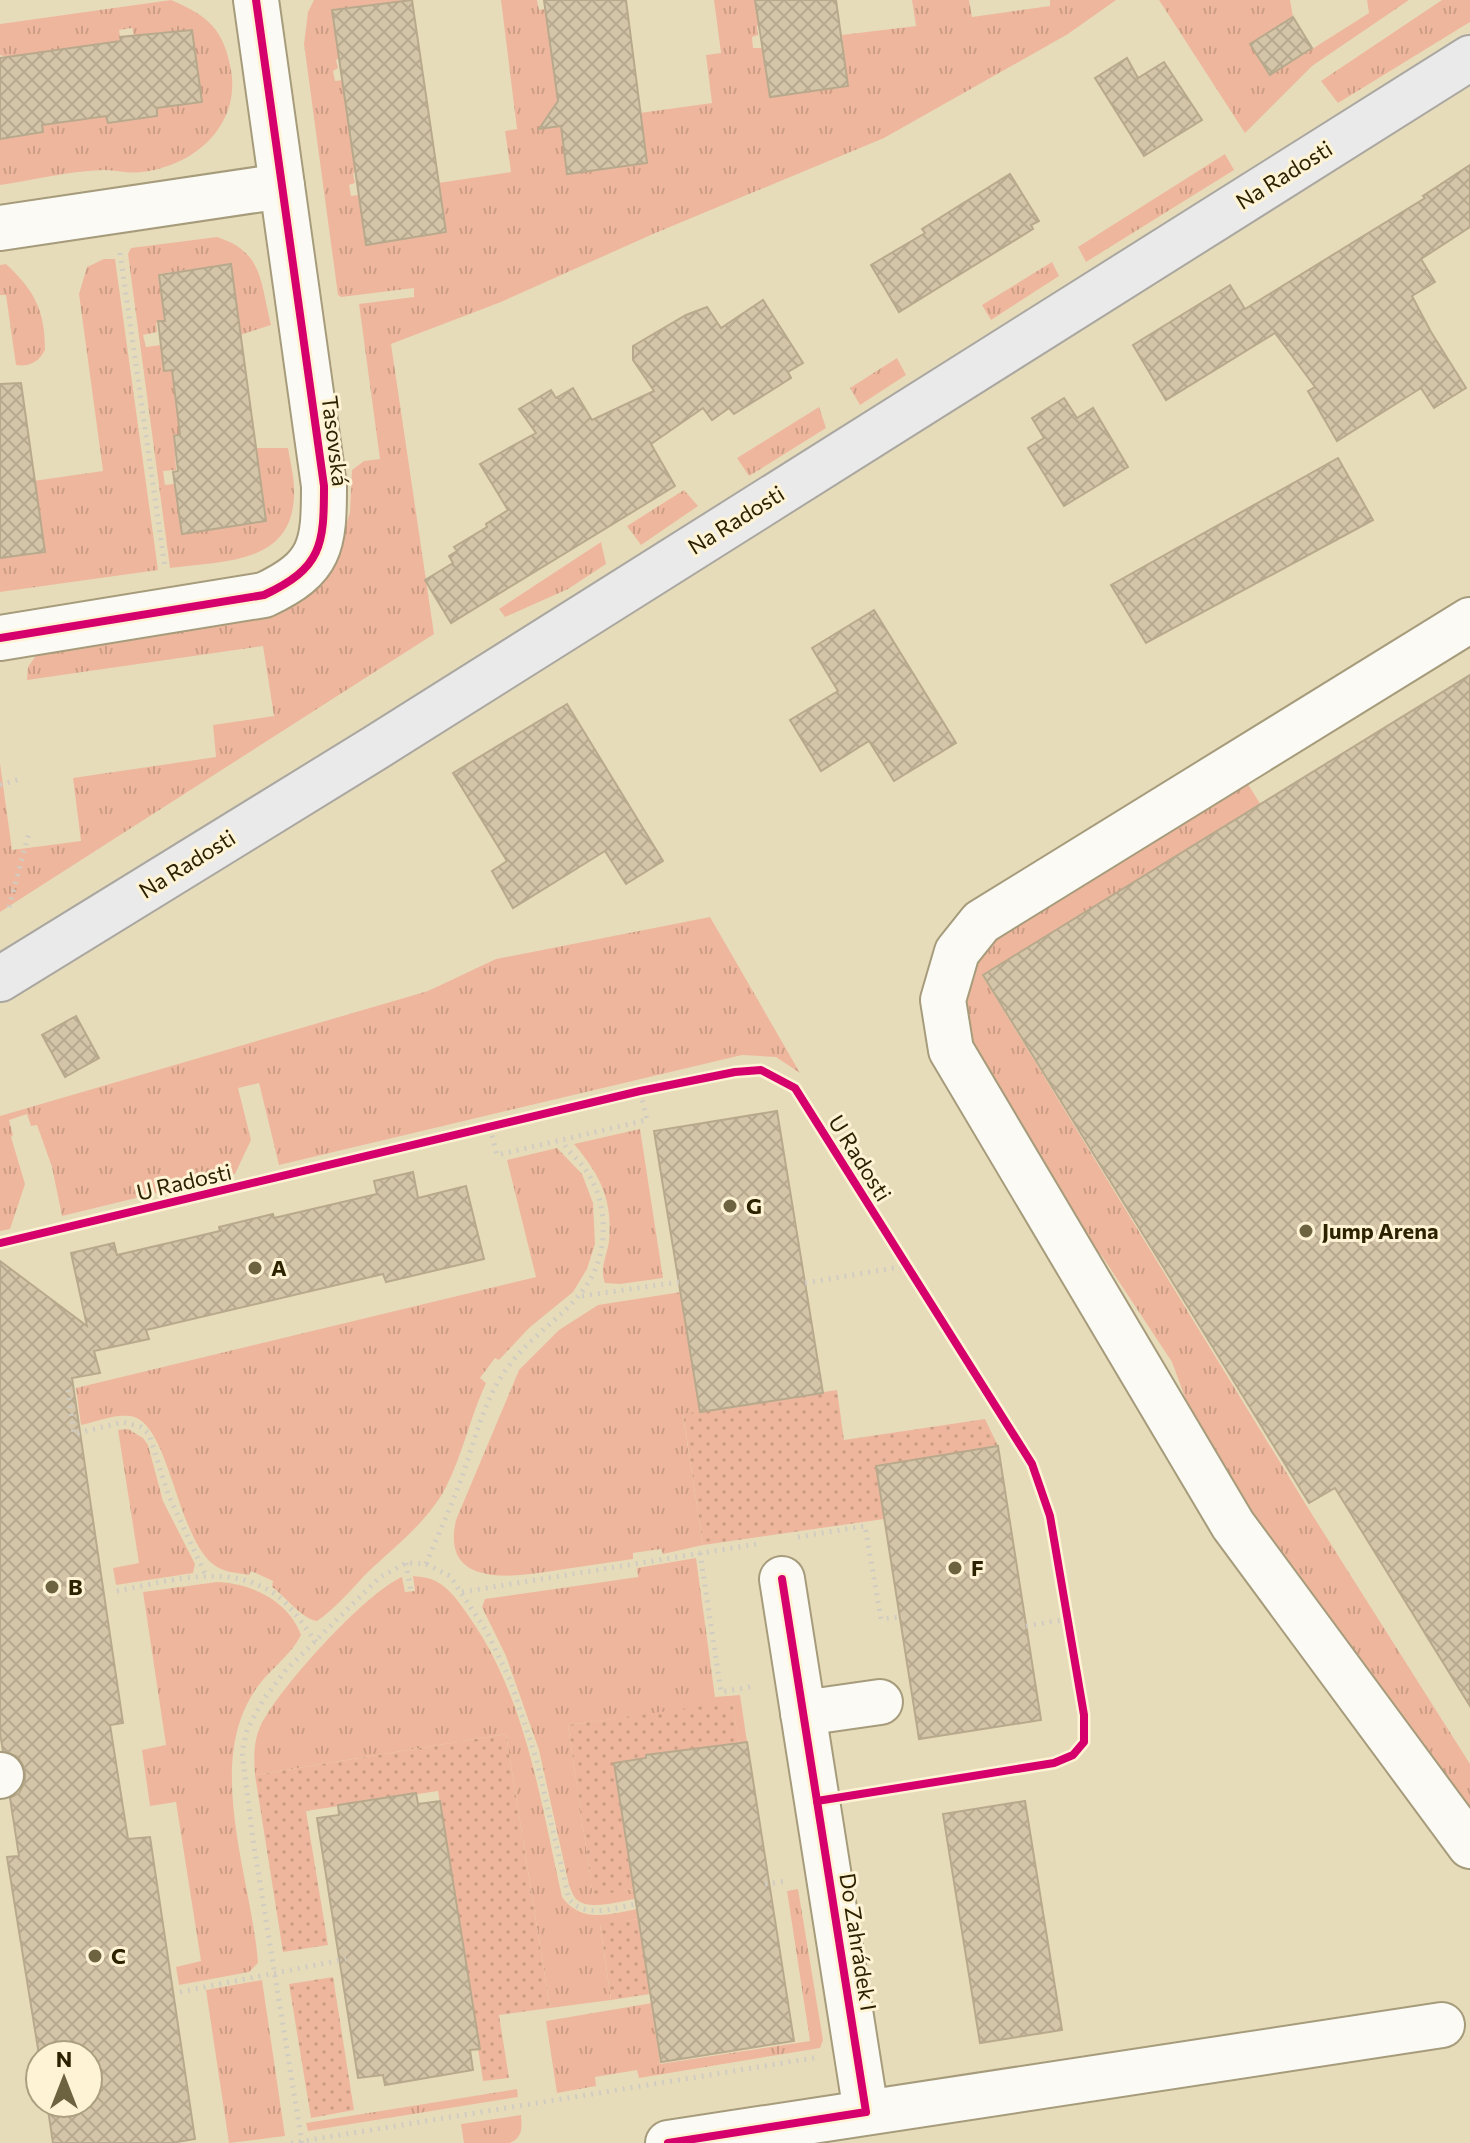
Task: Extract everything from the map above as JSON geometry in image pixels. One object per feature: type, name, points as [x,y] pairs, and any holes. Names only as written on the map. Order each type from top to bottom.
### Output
[{"type":"main road","name":"Na Radosti","points":[[0,979],[375,748],[1470,58]]},
{"type":"street","name":"Tasovská","points":[[0,638],[264,595],[297,577],[315,556],[322,540],[324,486],[256,0]]},
{"type":"street","points":[[0,228],[282,186]]},
{"type":"street","points":[[1470,620],[981,922],[957,952],[943,1000],[951,1050],[1233,1525],[1470,1846]]},
{"type":"street","name":"Do Zahrádek I","points":[[777,1553],[866,2112]]},
{"type":"street","points":[[803,1713],[880,1702]]},
{"type":"street","points":[[668,2143],[1442,2025]]},
{"type":"path","points":[[118,244],[166,575]]},
{"type":"path","points":[[0,785],[23,778]]},
{"type":"path","points":[[9,907],[29,833]]},
{"type":"path","points":[[625,1095],[654,1088]]},
{"type":"path","points":[[490,1128],[497,1155],[647,1120],[640,1091]]},
{"type":"path","points":[[475,1131],[505,1124]]},
{"type":"path","points":[[426,1564],[483,1414],[506,1368],[537,1334],[582,1296],[595,1269],[603,1239],[597,1189],[563,1140]]},
{"type":"path","points":[[898,1253],[915,1279]]},
{"type":"path","points":[[805,1283],[906,1266]]},
{"type":"path","points":[[582,1296],[679,1282]]},
{"type":"path","points":[[68,1390],[74,1434],[123,1422],[141,1427],[149,1434],[168,1494],[206,1576]]},
{"type":"path","points":[[462,1592],[700,1553],[777,1553],[865,1526],[881,1619],[899,1617]]},
{"type":"path","points":[[700,1553],[719,1681]]},
{"type":"path","points":[[406,1563],[411,1592]]},
{"type":"path","points":[[302,2142],[242,1752],[247,1730],[263,1700],[286,1670],[380,1577],[406,1563],[426,1564],[450,1576],[487,1632],[511,1682],[536,1758],[569,1899],[576,1907],[588,1911],[636,1904]]},
{"type":"path","points":[[117,1591],[206,1576],[231,1576],[276,1595],[316,1642]]},
{"type":"path","points":[[1066,1607],[1070,1633]]},
{"type":"path","points":[[1026,1626],[1068,1619]]},
{"type":"path","points":[[180,1992],[346,1959]]},
{"type":"path","points":[[291,2143],[817,2058]]},
{"type":"green space","points":[[171,0],[195,12],[213,26],[228,56],[232,90],[228,109],[221,126],[209,140],[178,162],[160,168],[136,172],[78,172],[0,185],[0,139],[42,125],[106,116],[109,123],[157,116],[157,108],[191,30],[134,35],[132,28],[119,30],[121,41],[8,57],[0,55],[0,24]]},
{"type":"green space","points":[[314,0],[408,0],[333,10],[340,58],[336,60],[338,68],[333,71],[335,81],[343,80],[356,172],[353,173],[355,183],[349,185],[351,196],[511,172],[505,131],[517,129],[501,0],[537,0],[539,10],[546,9],[561,124],[647,161],[640,113],[712,103],[706,55],[721,53],[714,0],[755,0],[759,25],[758,35],[752,37],[753,48],[763,48],[770,96],[848,85],[842,35],[916,26],[912,0],[969,0],[972,17],[1050,6],[1050,0],[1116,0],[1068,34],[884,138],[653,234],[501,302],[391,344],[434,634],[0,912],[0,763],[12,850],[81,841],[73,778],[216,757],[213,725],[274,716],[263,646],[27,680],[28,667],[41,648],[338,553],[350,512],[352,470],[364,461],[380,459],[359,304],[414,297],[414,288],[338,295],[304,44],[308,12]]},
{"type":"green space","points":[[1159,0],[1290,0],[1293,17],[1250,44],[1271,75],[1369,13],[1367,0],[1409,0],[1312,66],[1245,133]]},
{"type":"green space","points":[[1442,0],[1470,0],[1470,22],[1338,103],[1321,81]]},
{"type":"green space","points":[[1225,154],[1234,170],[1086,262],[1078,247]]},
{"type":"green space","points":[[217,237],[232,243],[252,260],[258,270],[271,325],[240,335],[230,264],[159,274],[166,319],[156,323],[157,332],[143,335],[146,347],[161,345],[172,368],[181,434],[174,435],[176,470],[163,471],[165,485],[180,483],[266,520],[256,448],[288,448],[294,485],[292,511],[284,531],[272,544],[255,554],[170,568],[128,254],[131,248]]},
{"type":"green space","points":[[104,259],[115,259],[158,570],[0,592],[0,557],[33,481],[103,471],[79,294],[87,267]]},
{"type":"green space","points":[[1052,262],[1059,276],[991,320],[982,305]]},
{"type":"green space","points":[[6,264],[31,292],[43,323],[45,350],[37,361],[25,365],[16,365],[6,295],[0,295],[0,265]]},
{"type":"green space","points":[[897,358],[906,375],[860,405],[850,388]]},
{"type":"green space","points":[[819,407],[826,428],[749,476],[737,458]]},
{"type":"green space","points":[[684,490],[698,506],[641,545],[627,526]]},
{"type":"green space","points":[[601,542],[606,564],[568,589],[505,617],[499,609]]},
{"type":"green space","points":[[1244,778],[1261,805],[982,975],[1308,1508],[1470,1764],[1470,1817],[1246,1508],[1197,1430],[1172,1362],[1102,1256],[1062,1212],[983,1083],[962,1013],[979,956],[998,932]]},
{"type":"green space","points":[[710,917],[800,1073],[776,1057],[742,1055],[279,1165],[259,1083],[238,1088],[251,1140],[235,1174],[62,1216],[52,1167],[37,1125],[31,1126],[27,1114],[9,1120],[25,1184],[10,1229],[0,1231],[0,1116],[428,991],[496,959]]},
{"type":"green space","points":[[640,1129],[663,1278],[605,1283],[603,1268],[610,1226],[607,1200],[591,1166],[574,1144]]},
{"type":"green space","points":[[557,1148],[582,1174],[593,1203],[595,1244],[587,1269],[573,1292],[529,1328],[499,1360],[495,1358],[480,1378],[486,1383],[457,1462],[446,1487],[429,1512],[317,1621],[300,1612],[272,1587],[273,1581],[251,1571],[249,1575],[222,1569],[201,1551],[154,1436],[143,1422],[123,1416],[81,1425],[76,1388],[536,1277],[507,1160]]},
{"type":"green space","points":[[681,1292],[700,1412],[683,1415],[703,1545],[663,1554],[661,1549],[633,1553],[633,1559],[528,1574],[508,1576],[472,1570],[460,1560],[454,1544],[456,1520],[519,1370],[559,1330],[598,1305]]},
{"type":"green space","points":[[837,1390],[844,1440],[985,1419],[998,1446],[876,1466],[884,1519],[703,1545],[683,1414]]},
{"type":"green space","points":[[128,1429],[148,1445],[163,1501],[195,1564],[193,1573],[116,1585],[113,1568],[139,1563],[118,1430]]},
{"type":"green space","points":[[696,1558],[715,1697],[740,1695],[747,1742],[739,1743],[732,1703],[568,1725],[593,1895],[634,1889],[635,1899],[595,1905],[580,1902],[569,1885],[539,1750],[506,1656],[482,1607],[485,1599],[638,1577],[637,1568]]},
{"type":"green space","points":[[413,1576],[435,1581],[454,1596],[489,1649],[505,1682],[529,1752],[562,1897],[578,1911],[587,1914],[606,1915],[637,1909],[639,1919],[600,1925],[611,2000],[550,2008],[506,1734],[255,1775],[254,1751],[260,1727],[284,1690],[345,1622],[386,1587],[402,1577],[405,1592],[415,1591]]},
{"type":"green space","points":[[217,1582],[243,1586],[267,1596],[288,1613],[301,1635],[254,1692],[240,1722],[233,1754],[235,1824],[258,1963],[249,1972],[179,1985],[176,1967],[201,1961],[176,1802],[150,1806],[142,1750],[166,1745],[143,1592]]},
{"type":"green space","points":[[732,1702],[739,1743],[647,1755],[646,1758],[614,1763],[634,1889],[593,1896],[568,1725]]},
{"type":"green space","points":[[506,1734],[550,2008],[499,2015],[509,2078],[483,2081],[438,1791],[306,1811],[328,1945],[283,1952],[255,1775]]},
{"type":"green space","points":[[798,1889],[823,2040],[820,2048],[639,2078],[637,2070],[595,2077],[596,2086],[557,2093],[546,2021],[652,2003],[660,2064],[810,2041],[787,1891]]},
{"type":"green space","points":[[639,1919],[650,1994],[611,2000],[600,1924]]},
{"type":"green space","points":[[333,1977],[354,2110],[311,2118],[289,1984]]},
{"type":"green space","points":[[262,1980],[285,2136],[229,2143],[206,1990]]},
{"type":"green space","points":[[517,2089],[518,2097],[308,2131],[306,2123]]},
{"type":"green space","points":[[521,2115],[519,2135],[510,2143],[464,2143],[461,2124]]},
{"type":"building","points":[[412,0],[446,232],[366,245],[332,10]]},
{"type":"building","points":[[544,0],[626,0],[647,163],[567,174],[561,126],[539,129],[558,101]]},
{"type":"building","points":[[755,0],[836,0],[848,86],[770,97]]},
{"type":"building","points":[[1293,17],[1312,48],[1270,75],[1250,44]]},
{"type":"building","points":[[192,30],[202,102],[157,108],[157,116],[108,123],[106,116],[42,125],[43,132],[0,139],[0,58],[121,41],[120,37]]},
{"type":"building","points":[[1127,58],[1138,78],[1164,62],[1202,120],[1144,156],[1095,78]]},
{"type":"building","points":[[1470,165],[1470,227],[1421,259],[1435,282],[1412,296],[1466,388],[1434,408],[1421,388],[1337,441],[1308,391],[1315,387],[1275,333],[1166,400],[1133,345],[1230,285],[1245,309],[1425,198],[1423,196]]},
{"type":"building","points":[[1010,174],[1039,221],[1031,225],[1033,229],[899,312],[871,265],[925,233],[922,229]]},
{"type":"building","points":[[231,264],[266,521],[182,534],[173,472],[178,471],[174,436],[180,434],[172,370],[164,371],[158,321],[165,321],[159,275]]},
{"type":"building","points":[[763,300],[803,363],[788,372],[791,378],[734,414],[729,408],[712,420],[703,408],[651,444],[675,486],[451,623],[425,580],[453,563],[449,556],[457,551],[454,547],[508,510],[480,464],[536,433],[519,409],[551,390],[556,398],[573,388],[592,420],[654,391],[633,360],[633,346],[686,315],[707,307],[721,328]]},
{"type":"building","points":[[21,383],[45,552],[0,558],[0,384]]},
{"type":"building","points":[[1064,398],[1077,418],[1093,408],[1128,467],[1064,506],[1028,448],[1044,438],[1032,418]]},
{"type":"building","points":[[1338,458],[1373,520],[1146,643],[1111,585]]},
{"type":"building","points":[[874,610],[956,743],[894,781],[869,741],[821,771],[790,720],[838,691],[812,648]]},
{"type":"building","name":"Jump Arena","points":[[1470,675],[1470,1706],[1335,1488],[1309,1503],[983,975]]},
{"type":"building","points":[[567,704],[663,861],[626,884],[605,851],[513,908],[492,871],[507,861],[453,773]]},
{"type":"building","points":[[76,1016],[99,1058],[65,1077],[42,1035]]},
{"type":"building","name":"G","points":[[777,1111],[823,1393],[700,1412],[654,1131]]},
{"type":"building","points":[[413,1172],[418,1198],[466,1186],[484,1259],[386,1282],[383,1274],[146,1330],[149,1339],[94,1351],[100,1373],[72,1378],[123,1723],[110,1725],[128,1839],[150,1837],[195,2139],[171,2143],[53,2143],[49,2119],[104,2119],[104,2039],[36,2039],[7,1857],[19,1856],[10,1798],[19,1793],[25,1782],[25,1769],[18,1757],[3,1751],[0,1733],[0,1261],[87,1326],[71,1253],[114,1243],[117,1255],[220,1231],[219,1227],[273,1214],[274,1218],[377,1194],[374,1181]]},
{"type":"building","name":"F","points":[[998,1446],[1041,1720],[919,1739],[876,1466]]},
{"type":"building","points":[[747,1742],[794,2041],[661,2062],[614,1763],[646,1758],[646,1755]]},
{"type":"building","points":[[416,1793],[418,1804],[440,1801],[480,2049],[470,2050],[473,2070],[385,2085],[383,2075],[358,2078],[317,1818],[339,1815],[338,1805]]},
{"type":"building","points":[[1025,1801],[1062,2030],[980,2043],[943,1814]]},
{"type":"cycle path","points":[[0,638],[264,595],[298,575],[316,552],[323,524],[324,486],[256,0]]},
{"type":"cycle path","name":"U Radosti","points":[[0,1243],[640,1091],[735,1072],[761,1070],[795,1088],[1032,1464],[1050,1516],[1084,1715],[1084,1742],[1073,1755],[1054,1763],[817,1801]]},
{"type":"cycle path","points":[[668,2143],[866,2112],[782,1579]]},
{"type":"place","name":"G","points":[[730,1206]]},
{"type":"place","name":"Jump Arena","points":[[1306,1231]]},
{"type":"place","name":"A","points":[[255,1268]]},
{"type":"place","name":"F","points":[[955,1568]]},
{"type":"place","name":"B","points":[[52,1587]]},
{"type":"place","name":"C","points":[[95,1956]]}]
